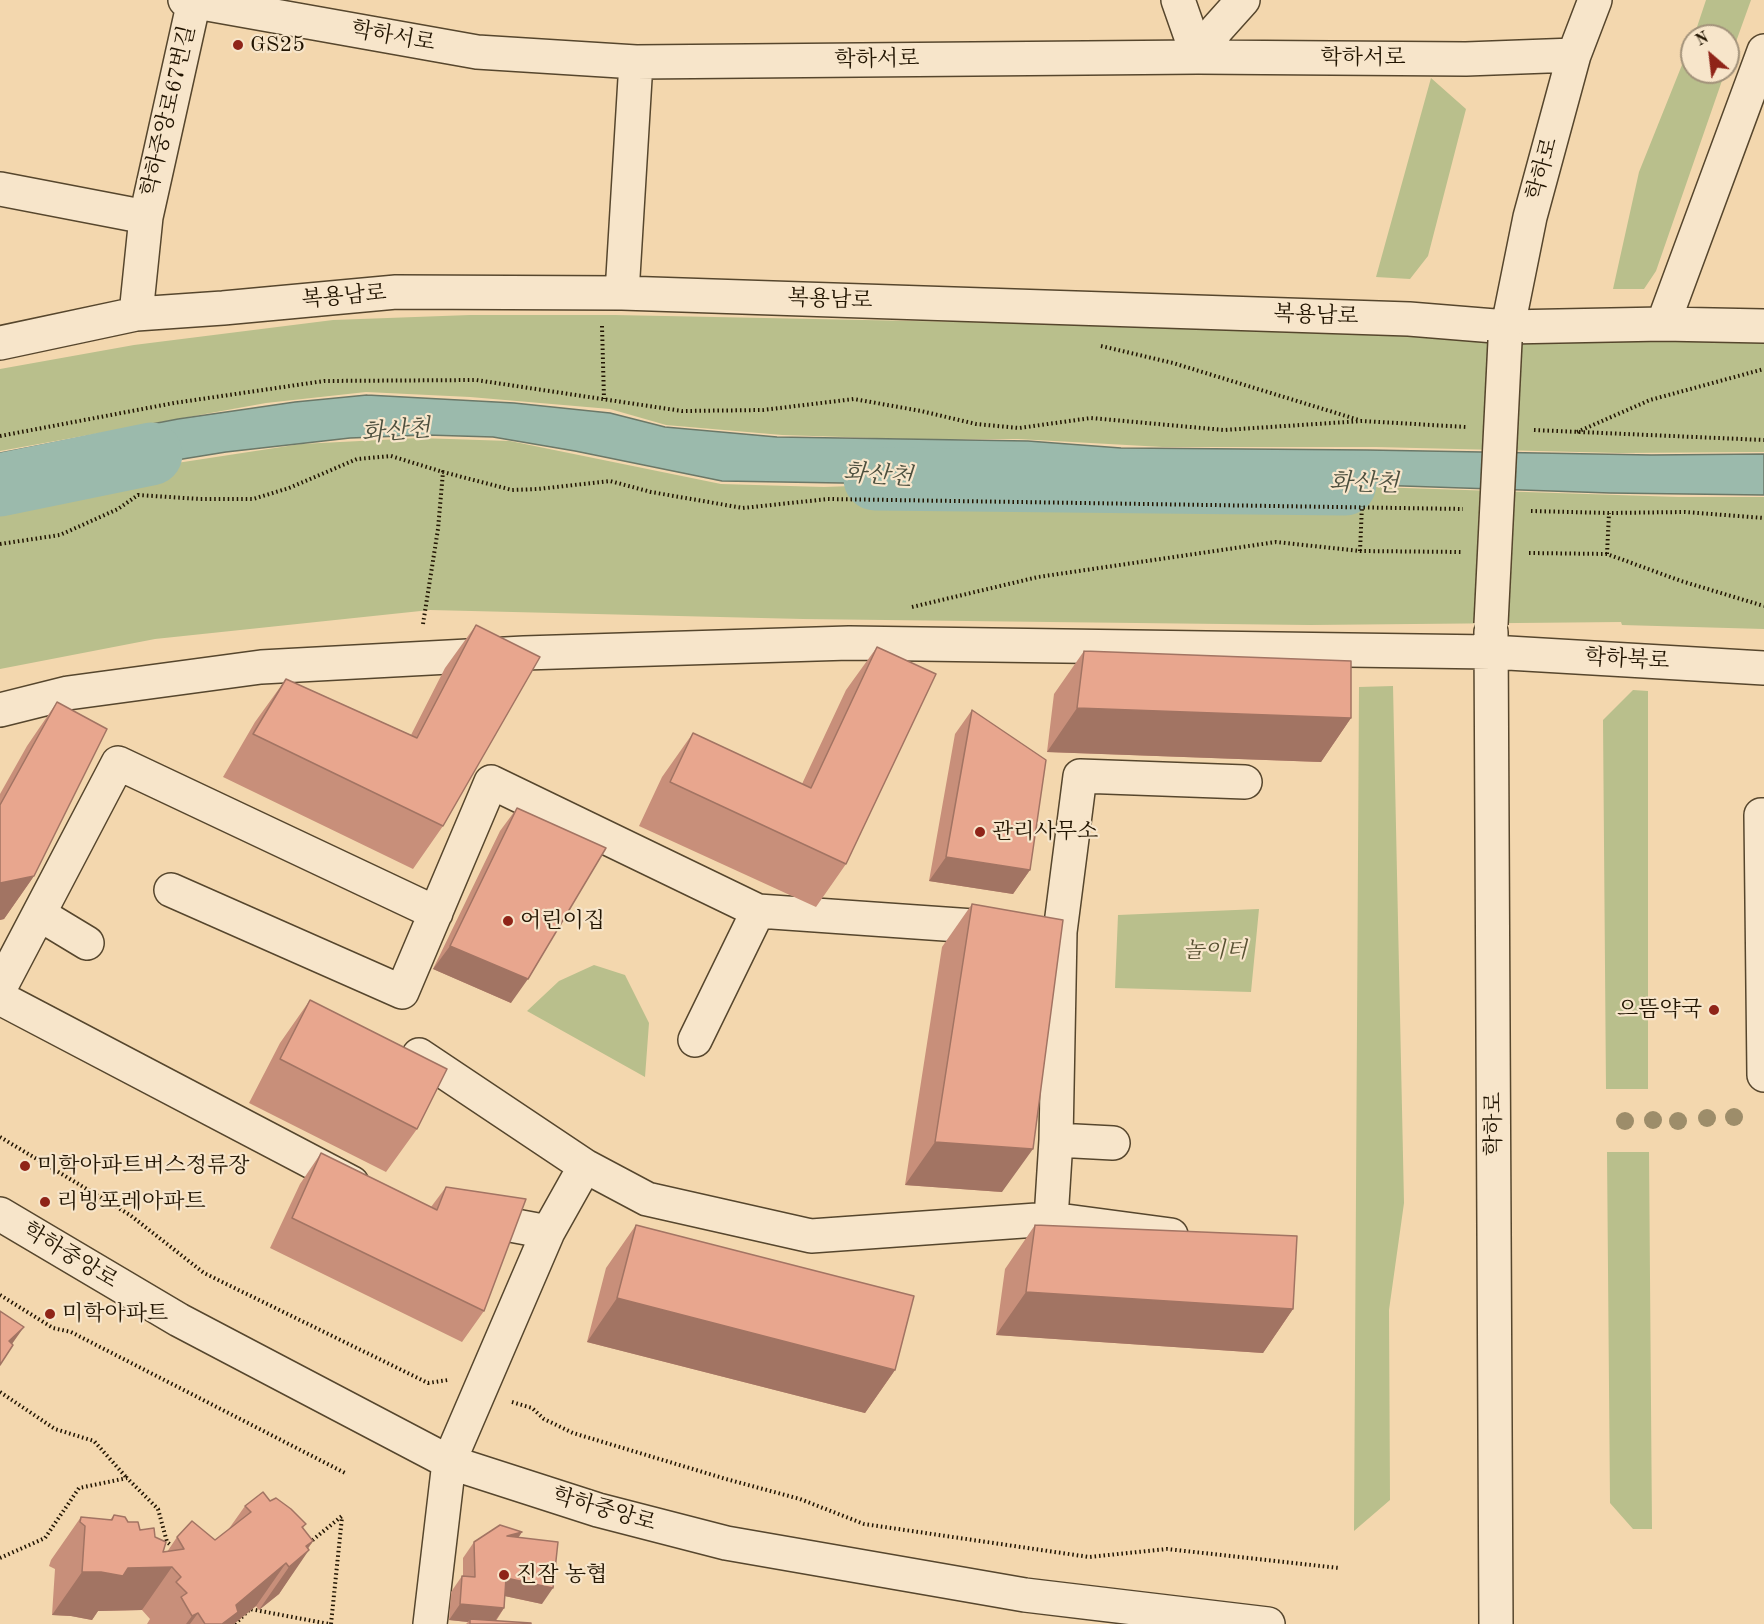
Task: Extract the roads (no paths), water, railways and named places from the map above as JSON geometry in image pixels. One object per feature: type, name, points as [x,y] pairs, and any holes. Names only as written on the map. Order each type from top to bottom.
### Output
[{"type":"street","points":[[1178,0],[1198,57]]},
{"type":"street","points":[[1198,57],[1216,29],[1243,0]]},
{"type":"street","name":"학하로","points":[[1496,1624],[1491,638],[1506,334],[1530,217],[1574,55],[1594,0]]},
{"type":"street","name":"학하서로","points":[[190,1],[477,52],[636,62],[1198,57],[1466,59],[1574,55]]},
{"type":"street","name":"학하중앙로67번길","points":[[0,189],[146,217],[190,1]]},
{"type":"street","points":[[1663,324],[1764,51]]},
{"type":"street","points":[[622,293],[636,62]]},
{"type":"street","points":[[136,314],[146,217]]},
{"type":"street","name":"복용남로","points":[[0,343],[136,314],[396,292],[622,293],[1409,319],[1506,334],[1663,324],[1764,326]]},
{"type":"street","name":"학하북로","points":[[0,710],[68,693],[261,667],[524,653],[849,643],[1491,638],[1764,668]]},
{"type":"street","points":[[0,988],[118,763],[436,913]]},
{"type":"street","points":[[1051,1219],[1056,1140],[1060,932],[1080,776],[1245,782]]},
{"type":"street","points":[[171,890],[402,992],[491,782],[758,911],[1060,932]]},
{"type":"street","points":[[1764,814],[1761,815],[1761,826],[1764,1075]]},
{"type":"street","points":[[695,1040],[758,911]]},
{"type":"street","points":[[39,914],[87,943]]},
{"type":"street","points":[[0,998],[376,1196]]},
{"type":"street","points":[[419,1055],[585,1166],[647,1200],[811,1236],[1051,1219],[1202,1239]]},
{"type":"street","points":[[1056,1140],[1113,1143]]},
{"type":"street","points":[[430,1624],[449,1462],[548,1232],[585,1166]]},
{"type":"street","points":[[444,1212],[548,1232]]},
{"type":"street","name":"학하중앙로","points":[[0,1214],[179,1320],[449,1462],[598,1510],[726,1543],[1025,1594],[1268,1624]]},
{"type":"water","points":[[367,395],[514,403],[610,413],[665,427],[777,437],[1028,441],[1121,448],[1651,455],[1764,454],[1764,495],[1610,493],[1374,485],[1105,483],[1043,477],[977,478],[902,484],[722,481],[493,437],[427,435],[350,438],[226,452],[127,468],[54,472],[0,489],[0,453],[178,419],[295,402]]},
{"type":"waterway","name":"화산천","points":[[0,485],[151,454]]},
{"type":"waterway","name":"화산천","points":[[875,479],[1345,484]]},
{"type":"place","name":"GS25","points":[[238,45]]},
{"type":"place","name":"관리사무소","points":[[980,832]]},
{"type":"place","name":"어린이집","points":[[508,921]]},
{"type":"place","name":"으뜸약국","points":[[1714,1010]]},
{"type":"place","name":"미학아파트버스정류장","points":[[25,1166]]},
{"type":"place","name":"리빙포레아파트","points":[[45,1202]]},
{"type":"place","name":"미학아파트","points":[[50,1314]]},
{"type":"place","name":"진잠 농협","points":[[504,1575]]},
{"type":"park label","name":"놀이터","points":[[1215,951]]}]
